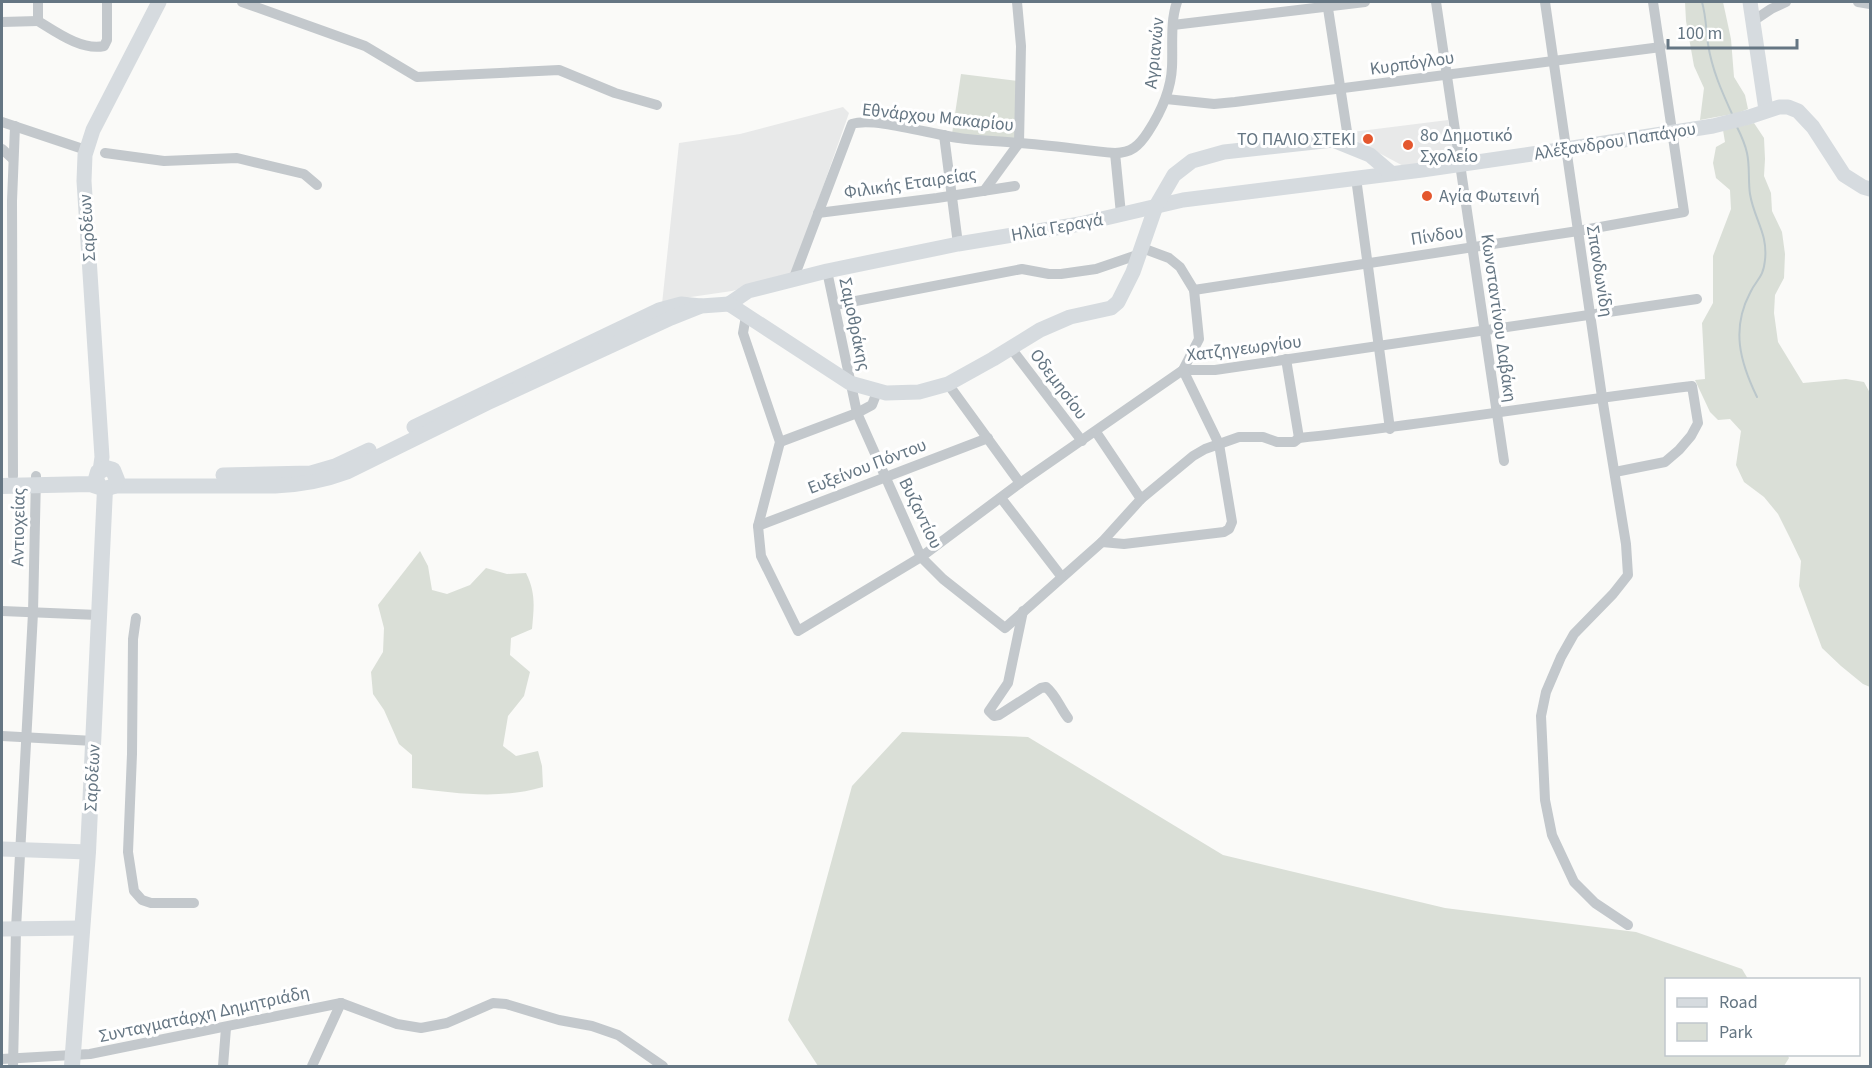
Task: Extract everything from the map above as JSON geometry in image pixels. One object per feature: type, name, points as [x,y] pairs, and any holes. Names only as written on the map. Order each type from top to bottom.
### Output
[{"type":"main road","points":[[5,479],[90,484],[106,478]]},
{"type":"main road","name":"Σαρδέων","points":[[73,1061],[88,852],[106,478]]},
{"type":"street","points":[[38,2],[38,21]]},
{"type":"street","points":[[2,22],[38,21],[84,46],[98,48],[104,46],[107,40],[107,2]]},
{"type":"street","name":"Σαρδέων","points":[[106,478],[102,457],[84,181],[85,159],[89,138],[96,123],[159,2]]},
{"type":"street","name":"Σαρδέων","points":[[106,478],[94,188],[95,160],[105,126],[171,2]]},
{"type":"street","points":[[242,2],[366,46],[417,77],[559,70],[615,93],[657,105]]},
{"type":"street","points":[[1017,2],[1021,46],[1019,143]]},
{"type":"street","name":"Αγριανών","points":[[1114,153],[1126,153],[1141,142],[1166,99],[1172,68],[1173,25],[1177,2]]},
{"type":"street","points":[[1173,25],[1327,4],[1365,2]]},
{"type":"street","name":"Κωνσταντίνου Δαβάκη","points":[[1436,2],[1504,461]]},
{"type":"street","name":"Σπανδωνίδη","points":[[1545,2],[1602,397],[1626,544],[1628,574],[1574,634],[1546,692],[1541,716],[1545,800],[1552,835],[1562,861],[1574,882],[1588,896],[1628,925]]},
{"type":"street","points":[[1653,2],[1671,132]]},
{"type":"street","points":[[1750,2],[1766,110],[1788,107],[1798,111],[1813,127],[1844,175],[1870,189]]},
{"type":"street","points":[[1753,21],[1785,2]]},
{"type":"street","points":[[1858,2],[1870,4]]},
{"type":"street","points":[[1327,4],[1348,138],[1346,144]]},
{"type":"street","name":"Κυρπόγλου","points":[[1166,99],[1214,104],[1341,90],[1661,47]]},
{"type":"street","name":"Αλέξανδρου Παπάγου","points":[[1391,173],[1461,165],[1713,126],[1766,110]]},
{"type":"street","points":[[2,122],[80,148]]},
{"type":"street","name":"Εθνάρχου Μακαρίου","points":[[793,280],[852,124],[858,122],[889,125],[965,139],[1114,153]]},
{"type":"street","points":[[5,479],[7,289],[15,126]]},
{"type":"street","name":"Πίνδου","points":[[1194,290],[1578,231],[1684,212],[1671,132]]},
{"type":"street","points":[[944,135],[958,244]]},
{"type":"street","points":[[106,478],[276,486],[324,480],[347,472],[487,403],[701,306],[729,304],[850,383],[877,392],[908,393],[948,384],[1040,330],[1070,317],[1111,308],[1124,291],[1141,251],[1156,206],[1174,175],[1192,161],[1224,152],[1334,140],[1370,155],[1391,173]]},
{"type":"street","name":"Φιλικής Εταιρείας","points":[[818,213],[984,191],[1019,143]]},
{"type":"street","points":[[2,149],[13,159]]},
{"type":"street","points":[[105,153],[164,161],[237,158],[304,174],[317,185]]},
{"type":"street","points":[[1114,153],[1121,214]]},
{"type":"street","name":"Ηλία Γεραγά","points":[[729,304],[748,291],[827,271],[958,244],[1080,224],[1183,200],[1391,173]]},
{"type":"street","points":[[1356,178],[1390,429]]},
{"type":"street","points":[[984,191],[1015,186]]},
{"type":"street","points":[[835,305],[1022,269],[1049,274],[1096,268],[1141,251],[1169,258],[1180,267],[1194,290],[1199,339],[1183,370],[1219,444],[1232,522],[1229,529],[1218,533],[1124,544],[1102,542]]},
{"type":"street","name":"Σαμοθράκης","points":[[827,271],[850,383]]},
{"type":"street","name":"Χατζηγεωργίου","points":[[758,526],[761,556],[798,631],[921,557],[1020,483],[1183,370],[1215,370],[1697,300]]},
{"type":"street","points":[[746,316],[743,333],[780,442],[758,526]]},
{"type":"street","name":"Οδεμησίου","points":[[1010,348],[1082,441]]},
{"type":"street","points":[[1286,359],[1299,438]]},
{"type":"street","name":"Βυζαντίου","points":[[850,383],[857,413],[921,557],[943,579],[1005,628],[1023,611]]},
{"type":"street","points":[[948,384],[1020,483]]},
{"type":"street","points":[[1068,718],[1053,693],[1046,687],[999,714],[994,716],[988,711],[1008,683],[1023,611],[1102,542],[1141,499],[1192,456],[1219,444],[1247,436],[1263,437],[1278,442],[1294,442],[1299,438],[1390,429],[1692,386],[1698,423],[1679,450],[1665,462],[1615,472]]},
{"type":"street","points":[[780,442],[857,413],[872,405],[877,392]]},
{"type":"street","name":"Οδεμησίου","points":[[1096,432],[1141,499]]},
{"type":"street","name":"Ευξείνου Πόντου","points":[[758,526],[987,438]]},
{"type":"street","name":"Αντιοχείας","points":[[13,1063],[9,934],[20,850],[33,612],[36,481]]},
{"type":"street","points":[[1001,498],[1061,576]]},
{"type":"street","points":[[2,611],[98,615]]},
{"type":"street","points":[[136,618],[133,639],[128,852],[134,891],[142,900],[151,903],[194,903]]},
{"type":"street","points":[[2,736],[93,741]]},
{"type":"street","points":[[2,849],[88,852]]},
{"type":"street","points":[[9,934],[82,933]]},
{"type":"street","points":[[312,1066],[341,1003],[397,1024],[421,1028],[447,1023],[493,1003],[506,1004],[618,1035],[663,1066]]},
{"type":"street","name":"Συνταγματάρχη Δημητριάδη","points":[[2,1059],[13,1063],[73,1061],[341,1003]]},
{"type":"street","points":[[223,1066],[226,1028]]},
{"type":"shaded area","points":[[843,107],[849,113],[792,275],[732,291],[677,299],[662,304],[679,143],[740,134]]},
{"type":"shaded area","name":"8ο Δημοτικό Σχολείο","points":[[1448,120],[1455,162],[1409,169],[1351,138],[1352,132]]},
{"type":"green space","points":[[1685,2],[1723,2],[1731,39],[1734,77],[1745,95],[1748,109],[1700,120],[1704,88],[1694,66]]},
{"type":"green space","points":[[961,74],[1018,81],[1016,139],[952,134]]},
{"type":"green space","points":[[1754,123],[1764,138],[1764,176],[1771,193],[1772,211],[1782,232],[1785,254],[1784,278],[1775,295],[1774,313],[1778,342],[1803,383],[1846,379],[1864,382],[1870,393],[1870,687],[1863,684],[1822,648],[1799,586],[1801,561],[1778,514],[1764,497],[1744,482],[1736,465],[1741,431],[1730,419],[1718,420],[1710,412],[1695,380],[1705,379],[1702,323],[1713,303],[1713,256],[1731,209],[1730,190],[1716,178],[1713,163],[1716,147],[1725,142],[1723,130]]},
{"type":"green space","points":[[420,551],[428,566],[432,590],[447,594],[470,585],[486,568],[507,574],[526,573],[533,594],[532,629],[511,638],[510,655],[530,672],[524,696],[508,716],[503,746],[516,756],[538,751],[542,766],[543,787],[494,794],[412,788],[412,755],[399,744],[384,710],[373,694],[371,672],[383,652],[384,628],[378,605]]},
{"type":"green space","points":[[902,732],[1028,737],[1223,855],[1445,908],[1636,932],[1742,969],[1747,978],[1665,978],[1665,1056],[1788,1056],[1789,1058],[1784,1066],[818,1066],[788,1020],[852,786]]},
{"type":"waterway","points":[[1702,2],[1712,63],[1733,116]]},
{"type":"waterway","points":[[1737,127],[1747,153],[1750,194],[1763,234],[1765,250],[1763,271],[1744,306],[1739,332],[1742,358],[1757,397]]},
{"type":"place","name":"ΤΟ ΠΑΛΙΟ ΣΤΕΚΙ","points":[[1368,139]]},
{"type":"place","name":"8ο Δημοτικό Σχολείο","points":[[1408,145]]},
{"type":"place","name":"Αγία Φωτεινή","points":[[1427,196]]}]
